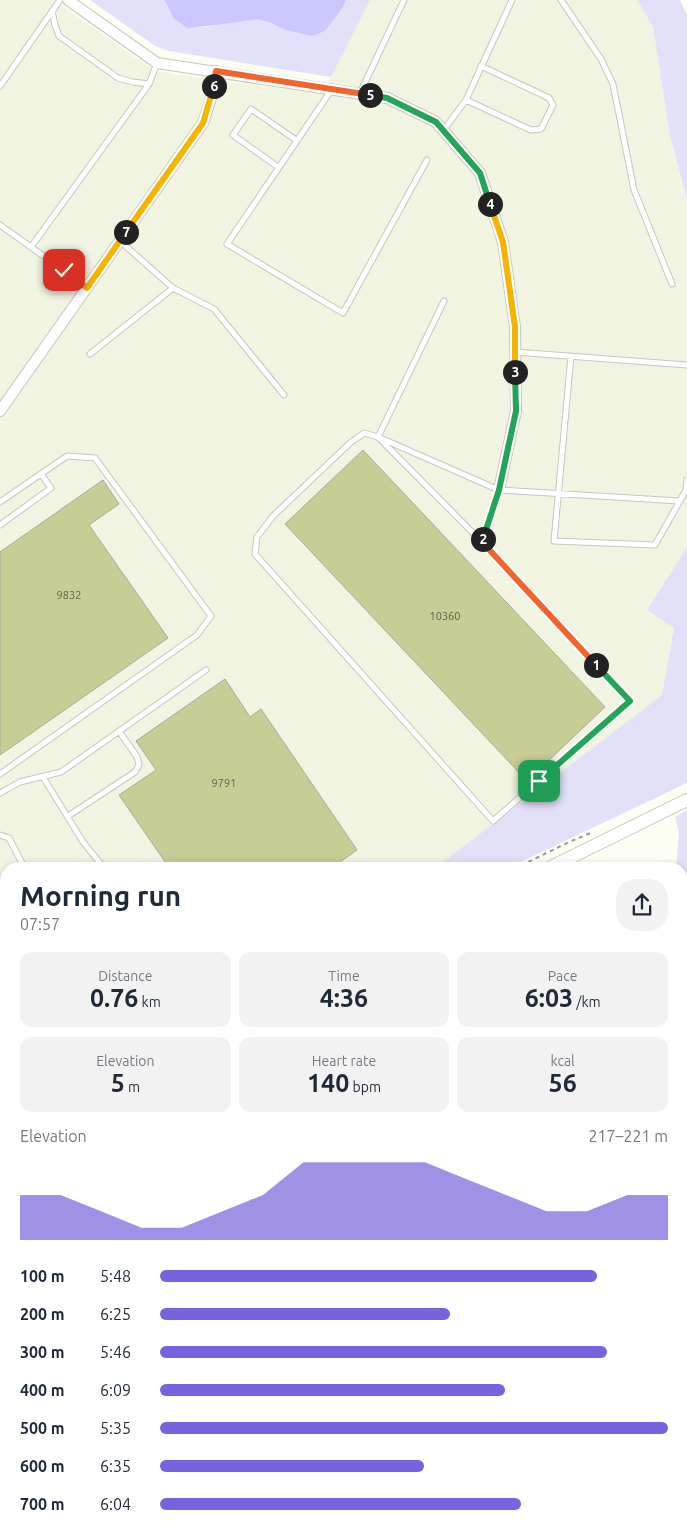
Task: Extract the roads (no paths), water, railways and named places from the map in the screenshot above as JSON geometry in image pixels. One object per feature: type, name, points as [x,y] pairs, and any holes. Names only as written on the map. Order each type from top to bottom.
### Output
[{"type":"street","points":[[68,0],[157,63],[332,88],[387,98],[436,122],[480,173],[503,242],[515,327],[516,411],[499,490]]},
{"type":"street","points":[[0,411],[203,123],[212,95],[216,71]]},
{"type":"street","points":[[561,862],[687,800]]},
{"type":"lane","points":[[0,86],[60,0]]},
{"type":"lane","points":[[360,93],[404,0]]},
{"type":"lane","points":[[443,131],[466,100],[512,0]]},
{"type":"lane","points":[[561,0],[601,59],[612,84],[634,190],[672,284]]},
{"type":"lane","points":[[52,11],[59,36],[118,78],[149,84]]},
{"type":"lane","points":[[31,247],[149,84],[157,63]]},
{"type":"lane","points":[[466,100],[531,130],[542,129],[553,105],[548,98],[481,66]]},
{"type":"lane","points":[[332,88],[227,244],[343,313],[427,160]]},
{"type":"lane","points":[[278,167],[233,135],[250,109],[296,140]]},
{"type":"lane","points":[[0,225],[87,288]]},
{"type":"lane","points":[[120,241],[173,288],[214,309],[284,395]]},
{"type":"lane","points":[[90,354],[173,288]]},
{"type":"lane","points":[[378,437],[444,301]]},
{"type":"lane","points":[[515,352],[687,365]]},
{"type":"lane","points":[[571,356],[554,541],[655,545],[686,490],[687,480]]},
{"type":"lane","points":[[378,437],[482,542],[630,701],[493,821],[255,554],[257,537],[273,516],[287,502],[350,443],[364,433],[378,437],[499,490],[680,501]]},
{"type":"lane","points":[[0,502],[67,456],[95,458],[211,616],[197,636],[0,774]]},
{"type":"lane","points":[[0,525],[51,488],[41,474]]},
{"type":"lane","points":[[482,542],[499,490]]},
{"type":"lane","points":[[0,793],[20,782],[61,772],[206,670]]},
{"type":"lane","points":[[68,816],[135,772],[139,765],[137,757],[119,731]]},
{"type":"lane","points":[[43,777],[99,862]]},
{"type":"lane","points":[[0,835],[9,838],[21,862]]},
{"type":"water","points":[[164,0],[346,0],[325,31],[312,36],[283,29],[269,22],[257,19],[187,28],[174,19]]}]
